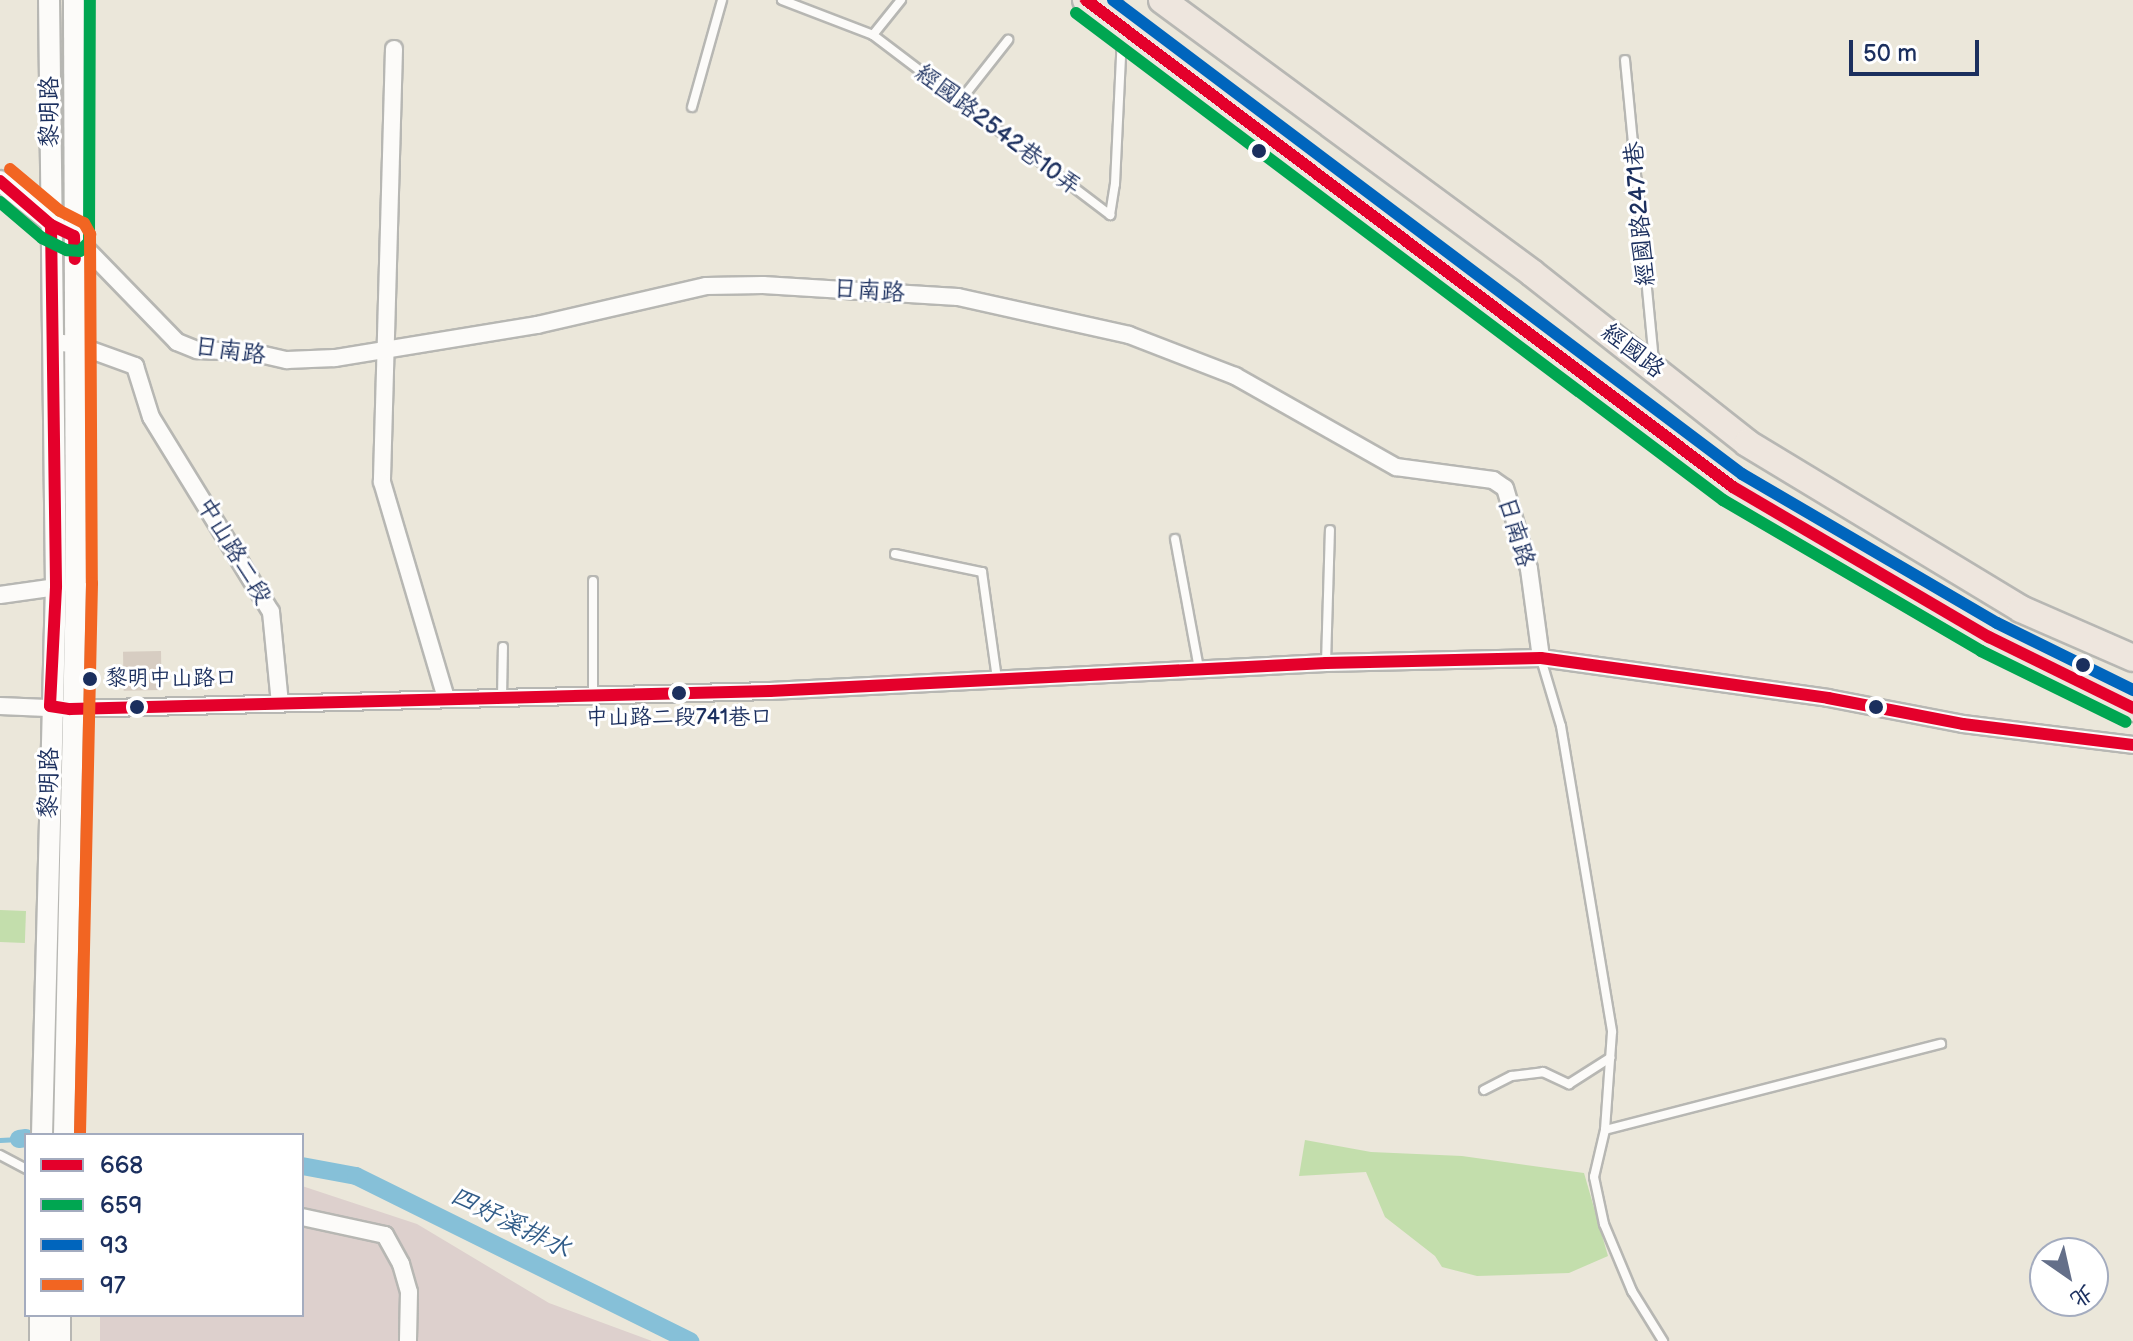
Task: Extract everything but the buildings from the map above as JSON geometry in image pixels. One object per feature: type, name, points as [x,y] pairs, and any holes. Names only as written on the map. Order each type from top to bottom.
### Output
[{"type":"main road","name":"經國路","points":[[1086,0],[1733,487],[1989,637],[2133,708]]},
{"type":"main road","name":"經國路","points":[[1162,0],[1655,368],[1747,443],[2021,609],[2133,658]]},
{"type":"street","name":"黎明路","points":[[49,0],[64,1133]]},
{"type":"street","name":"黎明路","points":[[42,1133],[60,708],[76,583],[74,0]]},
{"type":"street","points":[[394,49],[382,482],[446,698]]},
{"type":"street","points":[[0,181],[51,225],[74,236]]},
{"type":"street","name":"日南路","points":[[74,236],[177,342],[197,350],[251,352],[287,360],[335,358],[387,347],[537,325],[706,286],[763,285],[958,297],[1129,335],[1235,376],[1396,467],[1493,480],[1505,488],[1529,569],[1541,658]]},
{"type":"street","name":"中山路二段","points":[[54,342],[77,345],[135,366],[151,417],[271,612],[280,703]]},
{"type":"street","points":[[0,595],[56,587]]},
{"type":"street","points":[[0,706],[60,708],[770,691],[1326,663],[1541,658],[1828,698],[1963,724],[2133,745]]},
{"type":"street","points":[[304,1217],[385,1235],[401,1264],[409,1292],[408,1341]]},
{"type":"street","points":[[40,1317],[40,1341]]},
{"type":"street","points":[[60,1317],[60,1341]]},
{"type":"lane","points":[[692,107],[722,0]]},
{"type":"lane","name":"經國路2542巷10弄","points":[[782,0],[873,35],[1110,215],[1115,184],[1122,27]]},
{"type":"lane","points":[[873,35],[901,0]]},
{"type":"lane","points":[[1118,0],[1122,27]]},
{"type":"lane","points":[[960,101],[1008,40]]},
{"type":"lane","name":"經國路2471巷","points":[[1625,60],[1655,368]]},
{"type":"lane","points":[[1326,663],[1330,530]]},
{"type":"lane","points":[[1175,539],[1199,669]]},
{"type":"lane","points":[[895,554],[982,572],[997,679]]},
{"type":"lane","points":[[593,581],[593,695]]},
{"type":"lane","points":[[502,697],[503,647]]},
{"type":"lane","points":[[1541,658],[1561,726],[1612,1032],[1605,1130],[1594,1177],[1604,1224],[1632,1291],[1663,1341]]},
{"type":"lane","points":[[1605,1130],[1941,1044]]},
{"type":"lane","points":[[1484,1090],[1512,1076],[1543,1072],[1569,1084],[1610,1058]]},
{"type":"lane","points":[[0,1155],[24,1168]]},
{"type":"shaded area","points":[[304,1187],[417,1224],[549,1303],[652,1341],[100,1341],[100,1317],[304,1317]]},
{"type":"green space","points":[[0,910],[26,911],[25,943],[0,942]]},
{"type":"green space","points":[[1305,1140],[1371,1152],[1462,1156],[1584,1173],[1608,1256],[1569,1273],[1477,1276],[1442,1267],[1435,1256],[1385,1217],[1366,1172],[1299,1176]]},
{"type":"waterway","name":"四好溪排水","points":[[19,1139],[24,1138]]},
{"type":"waterway","name":"四好溪排水","points":[[0,1140],[19,1139]]},
{"type":"waterway","name":"四好溪排水","points":[[304,1166],[356,1176],[690,1341]]},
{"type":"transit line","name":"659","points":[[0,202],[42,238],[67,250],[80,251],[89,242],[90,0]]},
{"type":"transit line","name":"668","points":[[1086,0],[1733,487],[1989,637],[2133,708]]},
{"type":"transit line","name":"93","points":[[1113,0],[1742,474],[1997,623],[2133,690]]},
{"type":"transit line","name":"659","points":[[1076,13],[1723,500],[1981,651],[2126,722]]},
{"type":"transit line","name":"97","points":[[10,169],[60,211],[84,223],[90,234],[92,583],[80,1133]]},
{"type":"transit line","name":"668","points":[[0,181],[51,225],[74,236],[75,259]]},
{"type":"transit line","name":"668","points":[[51,225],[56,587],[50,706],[70,709],[770,691],[1326,663],[1541,658],[1828,698],[1963,724],[2133,745]]},
{"type":"place","name":"黎明中山路口","points":[[90,679]]},
{"type":"place","name":"中山路二段741巷口","points":[[679,693]]}]
